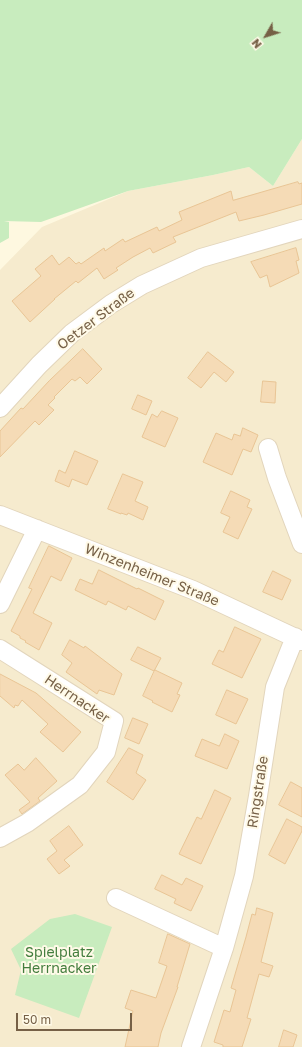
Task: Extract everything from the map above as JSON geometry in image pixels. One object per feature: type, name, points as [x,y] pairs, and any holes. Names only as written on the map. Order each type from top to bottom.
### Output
[{"type":"street","name":"Oetzer Straße","points":[[0,408],[39,365],[72,333],[111,304],[142,285],[201,258],[302,229]]},
{"type":"street","points":[[268,448],[277,478],[302,544]]},
{"type":"street","name":"Winzenheimer Straße","points":[[0,515],[193,590],[299,639]]},
{"type":"street","points":[[0,604],[37,529]]},
{"type":"street","name":"Ringstraße","points":[[192,1047],[224,948],[244,876],[275,687],[299,639]]},
{"type":"street","name":"Herrnacker","points":[[0,649],[114,721],[106,752],[80,785],[27,823],[0,838]]},
{"type":"street","points":[[116,898],[224,948]]},
{"type":"shaded area","points":[[302,139],[302,1047],[0,1047],[0,270],[42,227],[128,191],[249,167],[273,186]]},
{"type":"green space","points":[[0,0],[302,0],[302,139],[273,186],[249,167],[128,191],[41,222],[4,221],[9,222],[9,238],[0,243]]},
{"type":"green space","name":"Spielplatz Herrnacker","points":[[75,914],[112,927],[79,1018],[15,995],[21,970],[11,949],[50,919]]},
{"type":"building","points":[[298,182],[299,184],[302,183],[302,204],[239,221],[236,212],[173,237],[176,242],[153,253],[150,248],[116,268],[118,270],[104,279],[97,268],[78,283],[76,281],[54,299],[30,322],[12,301],[41,276],[35,269],[52,255],[59,265],[69,257],[76,264],[79,262],[81,264],[104,248],[105,251],[123,239],[125,242],[157,227],[159,231],[182,220],[179,212],[231,191],[233,200]]},
{"type":"building","points":[[296,248],[299,260],[296,261],[299,273],[270,287],[267,275],[260,278],[251,262]]},
{"type":"building","points":[[83,349],[102,369],[87,384],[80,377],[75,381],[72,379],[48,405],[54,410],[39,425],[35,421],[0,457],[0,431],[21,408],[23,409],[49,381]]},
{"type":"building","points":[[208,352],[234,372],[226,382],[214,372],[201,388],[188,378]]},
{"type":"building","points":[[263,381],[276,382],[275,403],[261,402]]},
{"type":"building","points":[[138,395],[152,401],[146,415],[132,409]]},
{"type":"building","points":[[162,411],[178,418],[165,447],[142,437],[152,414],[157,417]]},
{"type":"building","points":[[243,428],[258,435],[251,452],[243,449],[232,475],[203,462],[216,433],[232,440],[234,434],[240,436]]},
{"type":"building","points":[[75,451],[98,461],[87,485],[72,479],[69,487],[55,481],[59,470],[65,473]]},
{"type":"building","points":[[123,474],[143,482],[135,501],[148,507],[143,520],[128,513],[127,515],[121,514],[108,509]]},
{"type":"building","points":[[231,491],[250,500],[247,507],[252,509],[238,539],[223,532],[230,517],[221,513]]},
{"type":"building","points":[[49,546],[72,558],[61,581],[51,576],[33,613],[52,623],[39,650],[25,642],[26,641],[20,638],[20,636],[11,631],[32,589],[29,588]]},
{"type":"building","points":[[99,570],[164,601],[155,620],[128,606],[126,610],[108,601],[106,605],[75,590],[80,579],[92,584]]},
{"type":"building","points":[[273,571],[291,580],[282,600],[263,592]]},
{"type":"building","points":[[235,627],[261,639],[242,678],[212,664],[219,650],[223,652]]},
{"type":"building","points":[[70,640],[84,648],[85,646],[122,674],[114,695],[99,690],[97,694],[66,672],[72,663],[62,655]]},
{"type":"building","points":[[138,647],[161,658],[154,671],[131,660]]},
{"type":"building","points":[[155,670],[182,683],[177,694],[180,695],[172,712],[143,696]]},
{"type":"building","points":[[0,674],[36,693],[81,732],[63,752],[40,732],[48,724],[22,700],[18,706],[15,705],[14,708],[0,696]]},
{"type":"building","points":[[227,690],[248,699],[236,724],[216,715]]},
{"type":"building","points":[[133,718],[148,724],[139,744],[125,738]]},
{"type":"building","points":[[225,734],[239,741],[227,769],[195,756],[202,739],[219,746]]},
{"type":"building","points":[[129,748],[143,755],[136,773],[146,780],[133,800],[107,782]]},
{"type":"building","points":[[36,758],[57,781],[38,798],[40,801],[22,814],[19,810],[30,802],[5,775],[18,764],[24,770]]},
{"type":"building","points":[[291,782],[302,788],[302,817],[279,805]]},
{"type":"building","points":[[215,790],[231,798],[201,864],[179,854],[197,817],[201,819]]},
{"type":"building","points":[[287,819],[302,827],[302,831],[285,864],[269,855]]},
{"type":"building","points":[[69,826],[83,845],[64,860],[70,866],[59,874],[47,859],[57,851],[50,841]]},
{"type":"building","points":[[162,875],[182,885],[186,878],[203,886],[191,911],[174,903],[176,899],[155,889]]},
{"type":"building","points":[[257,908],[273,913],[261,962],[273,966],[269,977],[259,974],[247,1018],[251,1019],[242,1047],[223,1047],[223,1045],[214,1042],[224,1010],[230,1012],[236,990],[231,988],[252,914],[255,915]]},
{"type":"building","points":[[168,934],[190,944],[178,987],[161,1033],[158,1047],[125,1047],[133,1011],[125,1008],[131,990],[156,998],[167,966],[159,963]]},
{"type":"building","points":[[284,1030],[297,1035],[293,1047],[279,1047]]}]
